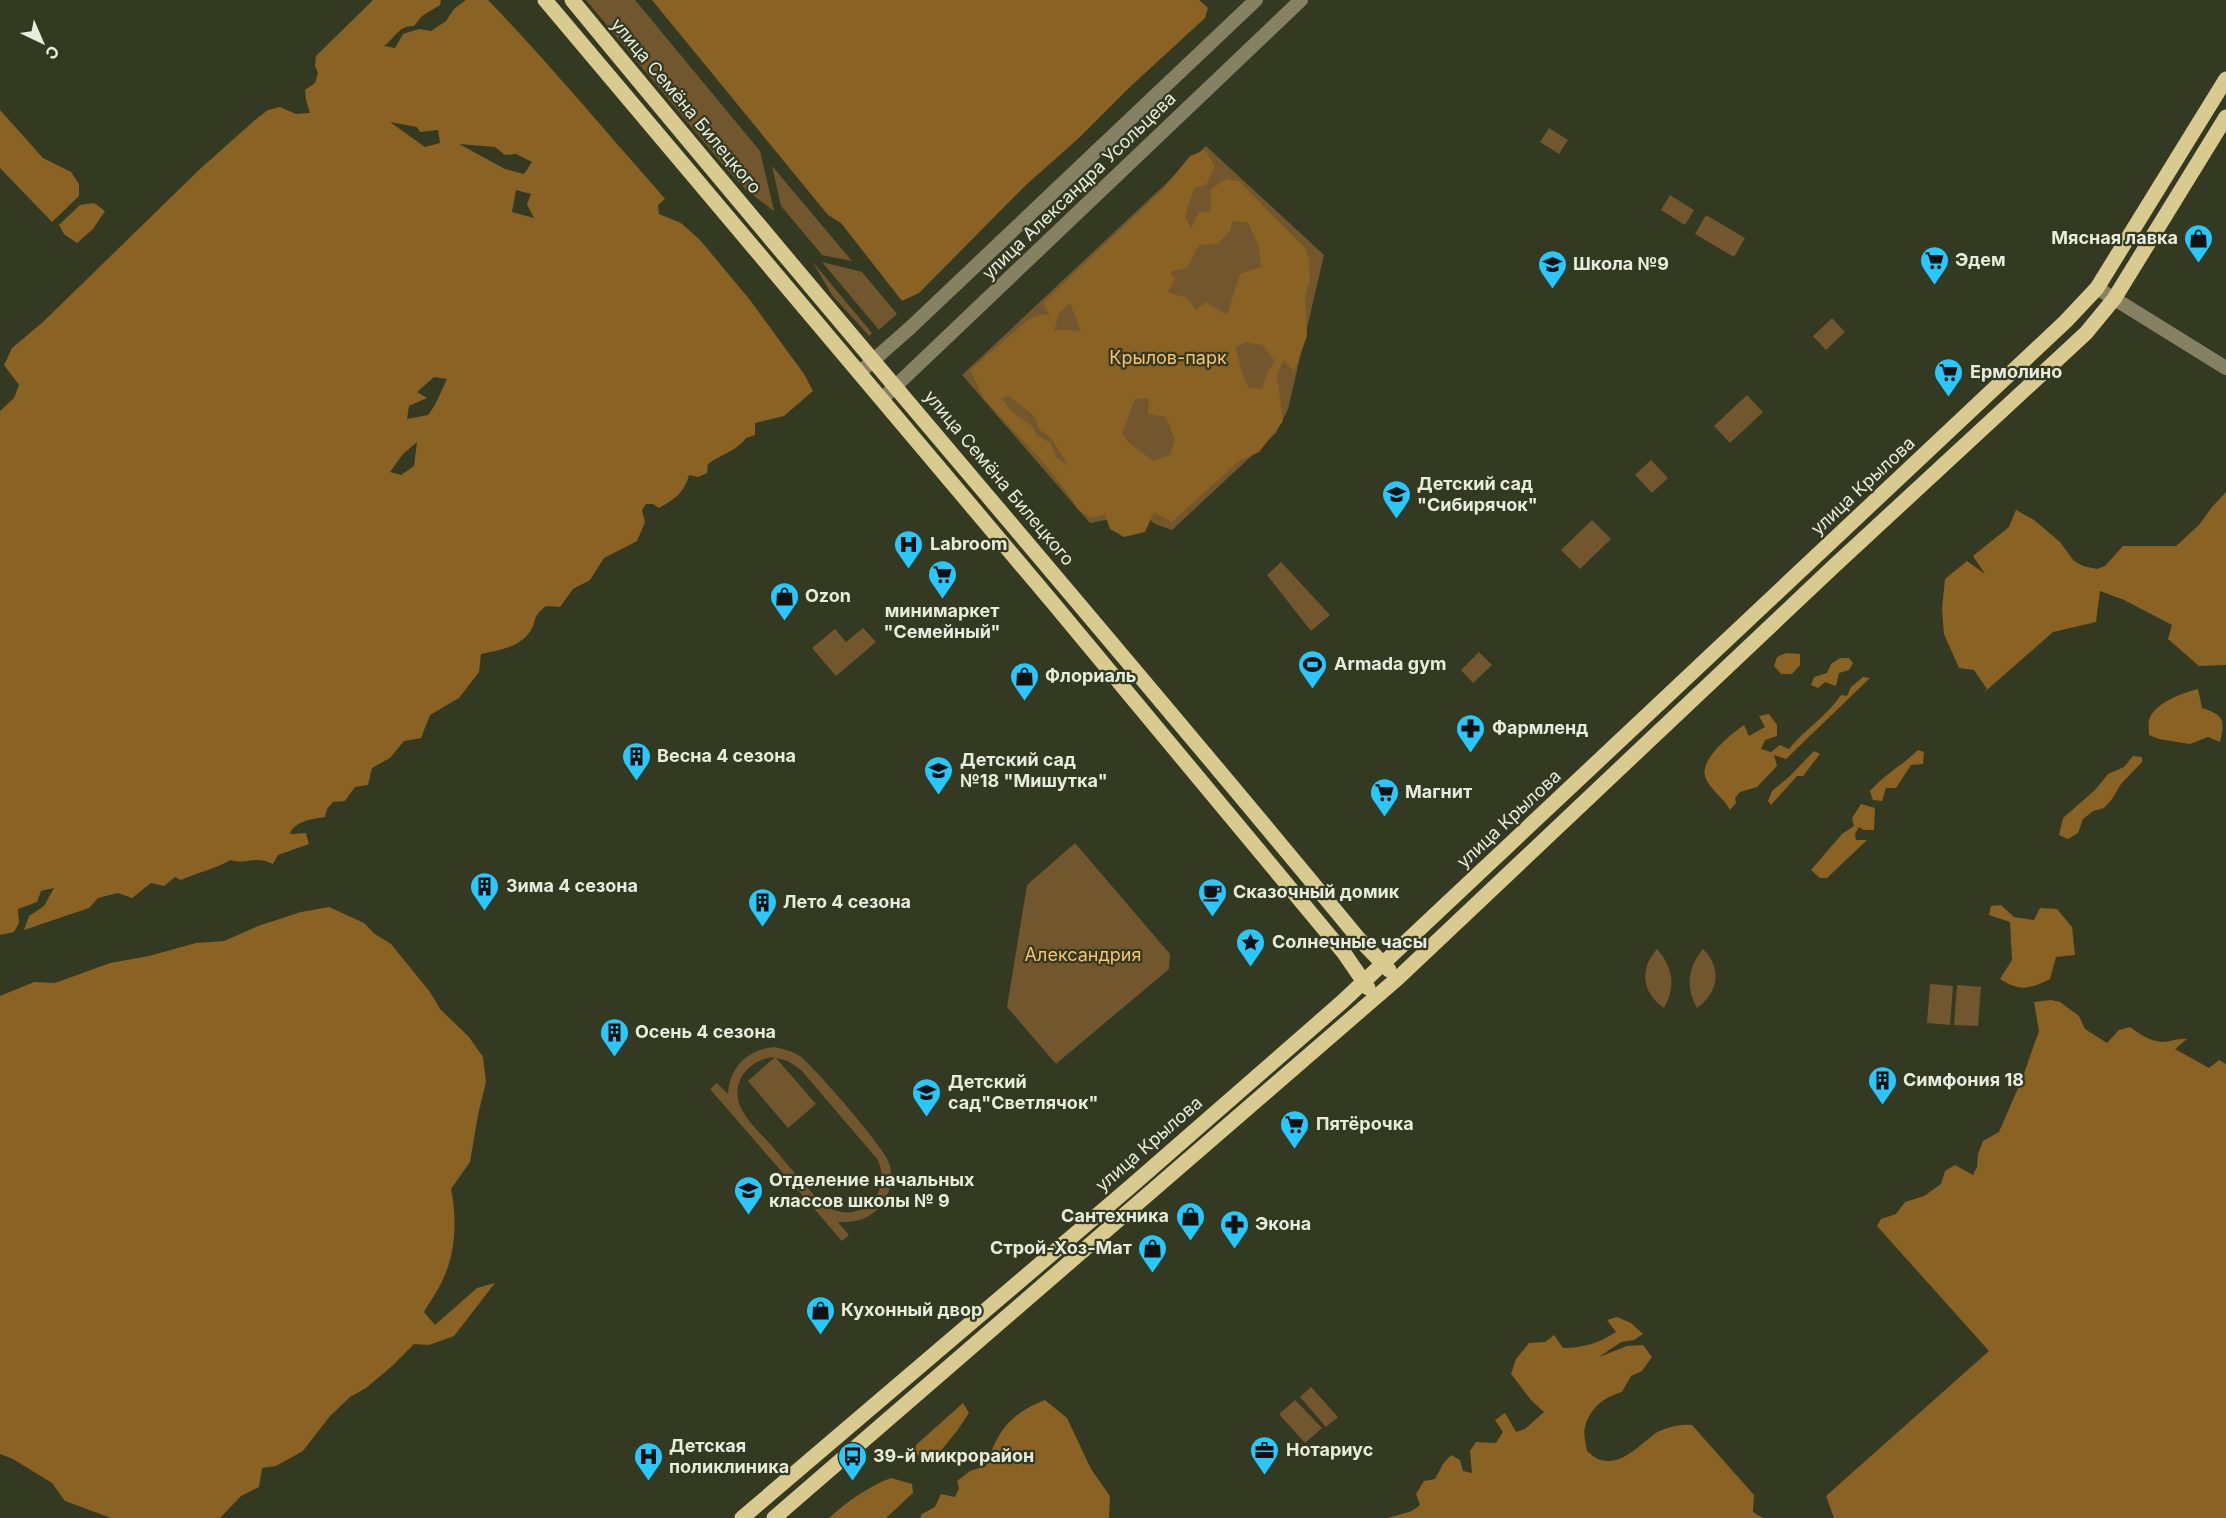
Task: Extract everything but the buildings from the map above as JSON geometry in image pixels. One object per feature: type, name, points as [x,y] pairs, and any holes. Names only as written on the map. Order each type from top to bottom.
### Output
[{"type":"main road","points":[[545,0],[1157,727],[1344,953],[1376,998]]},
{"type":"main road","name":"улица Семёна Билецкого","points":[[572,0],[688,141],[1193,737],[1359,939],[1398,978]]},
{"type":"main road","name":"улица Крылова","points":[[742,1518],[1120,1196],[1364,982],[2066,321],[2097,288],[2226,79]]},
{"type":"main road","points":[[774,1518],[1376,998],[1833,567],[2086,333],[2114,299],[2226,117]]},
{"type":"street","name":"улица Александра Усольцева","points":[[860,372],[911,327],[1256,0]]},
{"type":"street","name":"улица Александра Усольцева","points":[[882,399],[1301,0]]},
{"type":"street","points":[[2097,288],[2226,368]]},
{"type":"green space","points":[[373,0],[441,0],[440,5],[422,16],[414,26],[401,30],[384,46],[395,48],[403,34],[419,29],[431,31],[446,21],[454,9],[466,0],[488,0],[552,69],[665,199],[658,205],[659,214],[681,223],[700,240],[750,300],[804,374],[813,391],[784,416],[755,423],[755,435],[746,438],[734,449],[708,464],[707,473],[698,477],[689,475],[682,491],[670,502],[659,508],[653,504],[646,504],[642,510],[645,522],[637,541],[604,558],[590,580],[573,589],[560,607],[546,606],[541,610],[532,629],[519,642],[507,648],[481,654],[479,672],[459,698],[430,715],[421,738],[404,741],[390,758],[372,768],[368,785],[355,787],[345,801],[333,802],[327,809],[325,817],[304,821],[295,826],[290,834],[306,833],[309,844],[278,855],[273,864],[261,860],[230,860],[181,880],[175,877],[164,886],[151,883],[132,898],[118,893],[98,898],[89,908],[24,930],[29,916],[44,906],[54,888],[41,891],[37,902],[18,909],[19,923],[14,932],[0,935],[0,411],[14,398],[19,385],[4,365],[12,348],[43,322],[200,169],[255,120],[268,110],[280,107],[296,114],[310,113],[305,90],[315,83],[318,73],[315,66],[316,56]],"holes":[[[390,122],[417,127],[420,132],[438,130],[440,143],[425,147]],[[459,144],[495,147],[505,155],[516,154],[532,162],[524,174],[505,169]],[[516,190],[531,194],[527,204],[534,218],[512,212]],[[434,377],[447,379],[428,415],[407,419],[409,406],[427,398],[417,392]],[[417,442],[414,466],[401,475],[390,472],[403,454]]]},
{"type":"green space","points":[[586,0],[635,0],[760,151],[774,211],[746,190],[724,166]]},
{"type":"green space","points":[[652,0],[1199,0],[1208,8],[1205,18],[1026,185],[919,293],[902,301],[841,223],[828,215]]},
{"type":"green space","points":[[0,110],[43,158],[71,172],[79,184],[79,196],[52,222],[0,168]]},
{"type":"green space","points":[[1549,128],[1568,140],[1559,154],[1540,142]]},
{"type":"green space","name":"Крылов-парк","points":[[1206,146],[1324,255],[1288,409],[1276,433],[1172,530],[1155,524],[1142,513],[1090,523],[962,375]]},
{"type":"green space","name":"Крылов-парк","points":[[1205,150],[1215,166],[1206,185],[1195,187],[1185,216],[1191,229],[1198,213],[1211,211],[1211,189],[1226,179],[1239,181],[1306,249],[1310,279],[1305,297],[1307,336],[1294,372],[1284,360],[1277,375],[1283,421],[1259,452],[1239,461],[1172,522],[1154,512],[1145,532],[1124,537],[1110,529],[1105,514],[1091,518],[1078,510],[1068,493],[1041,460],[984,399],[970,370],[1028,320],[1042,314],[1050,316],[1043,303],[1163,189],[1190,156]],"holes":[[[1232,221],[1248,223],[1259,246],[1261,267],[1240,274],[1227,315],[1206,302],[1196,310],[1187,298],[1168,292],[1175,279],[1170,272],[1187,268],[1199,245],[1217,244],[1231,230]],[[1070,303],[1081,332],[1066,329],[1054,331],[1059,313]],[[1246,342],[1262,345],[1275,361],[1267,373],[1262,389],[1249,388],[1235,347]],[[1009,396],[1034,416],[1040,430],[1051,438],[1069,466],[1056,458],[1051,443],[1037,436],[1032,426],[1012,412],[1002,399]],[[1149,398],[1148,414],[1166,417],[1175,440],[1170,455],[1153,461],[1132,445],[1122,433],[1135,399]]]},
{"type":"green space","points":[[772,166],[852,261],[822,255],[781,206]]},
{"type":"green space","points":[[1670,195],[1694,210],[1685,225],[1661,210]]},
{"type":"green space","points":[[94,203],[105,211],[93,229],[77,243],[64,234],[59,225],[80,205]]},
{"type":"green space","points":[[1706,215],[1745,238],[1734,257],[1695,234]]},
{"type":"green space","points":[[812,261],[872,333],[869,336],[832,295]]},
{"type":"green space","points":[[822,262],[862,272],[897,314],[879,330]]},
{"type":"green space","points":[[1832,318],[1845,332],[1826,350],[1813,336]]},
{"type":"green space","points":[[1747,395],[1763,412],[1730,443],[1714,426]]},
{"type":"green space","points":[[1651,460],[1668,478],[1652,493],[1635,475]]},
{"type":"green space","points":[[2226,492],[2226,665],[2199,666],[2168,639],[2172,625],[2124,600],[2100,591],[2096,622],[2053,632],[1981,695],[1987,689],[1974,670],[1959,668],[1944,634],[1942,609],[1945,579],[1967,561],[1985,574],[1973,556],[2009,527],[2016,510],[2034,520],[2060,542],[2074,561],[2097,569],[2105,566],[2123,546],[2176,546],[2199,525]]},
{"type":"green space","points":[[1592,520],[1611,539],[1580,569],[1561,550]]},
{"type":"green space","points":[[1281,562],[1330,615],[1311,631],[1267,575]]},
{"type":"green space","points":[[863,628],[876,642],[836,676],[812,648],[835,629],[846,642]]},
{"type":"green space","points":[[1479,652],[1492,665],[1473,683],[1461,670]]},
{"type":"green space","points":[[1786,653],[1800,654],[1800,665],[1792,674],[1781,674],[1774,666],[1777,657]]},
{"type":"green space","points":[[1840,658],[1849,658],[1853,663],[1849,670],[1839,673],[1836,686],[1825,682],[1818,688],[1811,685],[1814,677],[1827,673],[1831,664]]},
{"type":"green space","points":[[1863,677],[1870,678],[1786,759],[1774,755],[1777,766],[1757,787],[1740,792],[1735,798],[1736,803],[1730,810],[1709,785],[1705,776],[1707,762],[1725,741],[1744,725],[1749,736],[1765,727],[1759,716],[1769,714],[1777,725],[1777,736],[1765,740],[1761,749],[1771,752],[1780,745],[1789,749],[1841,695],[1847,696],[1851,687]]},
{"type":"green space","points":[[2198,689],[2202,708],[2215,713],[2221,719],[2223,728],[2220,742],[2208,737],[2190,744],[2149,735],[2149,720],[2157,708],[2170,699]]},
{"type":"green space","points":[[1918,750],[1924,752],[1923,764],[1911,765],[1896,788],[1886,788],[1882,801],[1873,800],[1870,791]]},
{"type":"green space","points":[[1814,751],[1820,754],[1803,776],[1797,776],[1771,805],[1768,801],[1772,791]]},
{"type":"green space","points":[[2133,756],[2142,757],[2142,762],[2121,784],[2104,808],[2093,811],[2083,819],[2078,833],[2068,839],[2059,835],[2063,818],[2095,790],[2108,774],[2124,767]]},
{"type":"green space","points":[[1861,804],[1875,808],[1874,830],[1864,830],[1859,827],[1855,834],[1856,840],[1867,840],[1827,878],[1820,878],[1811,870],[1842,834],[1854,826],[1852,818]]},
{"type":"green space","name":"Александрия","points":[[1075,843],[1170,954],[1169,969],[1056,1064],[1007,1007],[1027,885]]},
{"type":"green space","points":[[2001,905],[2014,917],[2034,920],[2040,908],[2057,909],[2072,927],[2075,955],[2056,957],[2050,979],[2036,985],[2025,988],[2014,986],[2000,979],[2012,960],[2010,922],[1989,915],[1991,906]]},
{"type":"green space","points":[[329,907],[364,923],[375,934],[391,944],[430,992],[440,1009],[469,1037],[483,1057],[486,1082],[470,1162],[451,1189],[455,1223],[451,1258],[441,1283],[424,1312],[435,1325],[477,1288],[495,1283],[454,1336],[429,1345],[414,1344],[391,1367],[366,1388],[350,1397],[330,1416],[303,1451],[276,1466],[262,1468],[259,1487],[241,1496],[220,1518],[111,1518],[65,1501],[52,1483],[13,1459],[0,1454],[0,996],[34,982],[55,983],[110,963],[149,956],[196,943],[224,941],[258,926],[301,912]]},
{"type":"green space","points":[[1657,949],[1667,963],[1671,977],[1670,992],[1664,1008],[1651,995],[1646,980],[1647,965]]},
{"type":"green space","points":[[1703,949],[1713,964],[1715,980],[1710,995],[1697,1008],[1691,992],[1690,977],[1694,963]]},
{"type":"green space","points":[[1930,984],[1953,986],[1950,1025],[1927,1023]]},
{"type":"green space","points":[[1957,985],[1981,987],[1978,1026],[1954,1025]]},
{"type":"green space","points":[[2051,1000],[2060,1002],[2079,1016],[2085,1029],[2107,1043],[2119,1030],[2130,1027],[2145,1037],[2157,1041],[2187,1039],[2175,1049],[2209,1068],[2219,1060],[2226,1064],[2226,1518],[1834,1518],[1826,1496],[1989,1351],[1877,1226],[1881,1219],[1896,1214],[1905,1202],[1924,1196],[1941,1184],[1945,1171],[1955,1165],[1973,1175],[1983,1141],[1999,1132],[2022,1079],[2039,1031],[2034,1002]]},
{"type":"green space","points":[[774,1047],[788,1050],[808,1063],[863,1125],[889,1163],[891,1180],[889,1192],[880,1207],[866,1217],[855,1221],[838,1222],[849,1235],[842,1241],[710,1089],[717,1083],[728,1094],[729,1084],[736,1068],[748,1056]],"holes":[[[775,1057],[748,1081],[788,1128],[816,1104],[776,1058],[788,1061],[801,1070],[878,1160],[881,1185],[877,1196],[870,1204],[860,1210],[849,1212],[837,1211],[825,1206],[745,1115],[738,1101],[737,1091],[743,1074],[756,1062]]]},
{"type":"green space","points":[[1617,1317],[1631,1323],[1643,1334],[1634,1340],[1621,1342],[1599,1357],[1627,1346],[1643,1345],[1652,1357],[1642,1371],[1631,1376],[1622,1392],[1604,1400],[1590,1414],[1584,1430],[1587,1451],[1598,1459],[1615,1460],[1630,1453],[1660,1431],[1692,1425],[1754,1495],[1753,1512],[1763,1518],[1388,1518],[1412,1511],[1420,1505],[1416,1494],[1424,1481],[1435,1479],[1451,1455],[1460,1460],[1463,1471],[1472,1473],[1470,1451],[1476,1442],[1496,1443],[1503,1432],[1495,1420],[1505,1413],[1516,1432],[1525,1429],[1544,1412],[1531,1400],[1511,1374],[1516,1359],[1529,1343],[1545,1342],[1554,1335],[1563,1348],[1591,1344],[1616,1332],[1607,1320]]},
{"type":"green space","points":[[1311,1387],[1338,1417],[1326,1427],[1300,1397]]},
{"type":"green space","points":[[1045,1400],[1067,1418],[1091,1469],[1110,1496],[1109,1518],[920,1518],[922,1514],[935,1507],[941,1494],[955,1497],[959,1488],[957,1481],[970,1471],[986,1466],[1000,1433],[1007,1425],[1022,1411]]},
{"type":"green space","points":[[1295,1400],[1322,1428],[1305,1443],[1279,1414]]},
{"type":"green space","points":[[963,1403],[969,1413],[957,1431],[934,1459],[923,1460],[915,1452],[916,1445]]},
{"type":"green space","points":[[891,1478],[912,1484],[913,1493],[886,1518],[829,1518],[858,1495]]},
{"type":"place","name":"Мясная лавка","points":[[2199,264]]},
{"type":"place","name":"Эдем","points":[[1934,286]]},
{"type":"place","name":"Школа №9","points":[[1552,290]]},
{"type":"place","name":"Ермолино","points":[[1949,398]]},
{"type":"place","name":"Детский сад \"Сибирячок\"","points":[[1396,520]]},
{"type":"place","name":"Labroom","points":[[909,570]]},
{"type":"place","name":"минимаркет \"Семейный\"","points":[[942,600]]},
{"type":"place","name":"Ozon","points":[[784,622]]},
{"type":"place","name":"Armada gym","points":[[1313,690]]},
{"type":"place","name":"Флориаль","points":[[1024,702]]},
{"type":"place","name":"Фармленд","points":[[1471,754]]},
{"type":"place","name":"Весна 4 сезона","points":[[636,782]]},
{"type":"place","name":"Детский сад №18 \"Мишутка\"","points":[[939,796]]},
{"type":"place","name":"Магнит","points":[[1384,818]]},
{"type":"place","name":"Зима 4 сезона","points":[[485,912]]},
{"type":"place","name":"Сказочный домик","points":[[1212,918]]},
{"type":"place","name":"Лето 4 сезона","points":[[762,928]]},
{"type":"place","name":"Солнечные часы","points":[[1251,968]]},
{"type":"place","name":"Осень 4 сезона","points":[[614,1058]]},
{"type":"place","name":"Симфония 18","points":[[1882,1106]]},
{"type":"place","name":"Детский сад\"Светлячок\"","points":[[927,1118]]},
{"type":"place","name":"Пятёрочка","points":[[1295,1150]]},
{"type":"place","name":"Отделение начальных классов школы № 9","points":[[748,1216]]},
{"type":"place","name":"Сантехника","points":[[1190,1242]]},
{"type":"place","name":"Экона","points":[[1234,1250]]},
{"type":"place","name":"Строй-Хоз-Мат","points":[[1153,1274]]},
{"type":"place","name":"Кухонный двор","points":[[820,1336]]},
{"type":"place","name":"Нотариус","points":[[1265,1476]]},
{"type":"place","name":"Детская поликлиника","points":[[648,1482]]},
{"type":"place","name":"39-й микрорайон","points":[[852,1482]]}]
